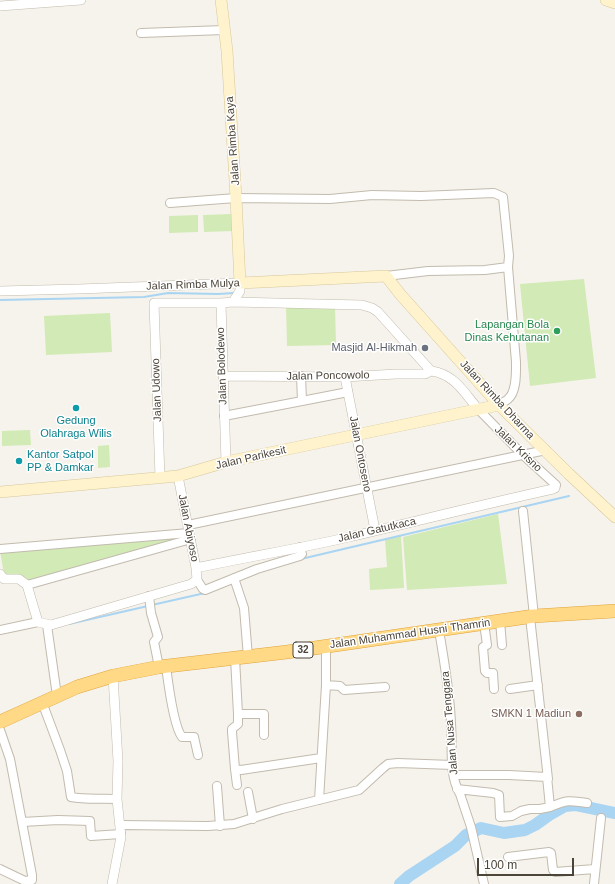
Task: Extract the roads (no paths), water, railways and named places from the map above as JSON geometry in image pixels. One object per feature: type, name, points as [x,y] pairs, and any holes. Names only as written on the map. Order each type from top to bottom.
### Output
[{"type":"highway","name":"Jalan Muhammad Husni Thamrin","points":[[0,722],[77,687],[113,676],[162,666],[326,647],[532,617],[615,611]]},
{"type":"main road","name":"Jalan Rimba Kaya","points":[[221,0],[236,198],[240,283]]},
{"type":"main road","points":[[606,0],[615,3]]},
{"type":"main road","name":"Jalan Rimba Mulya","points":[[240,283],[386,276]]},
{"type":"main road","name":"Jalan Rimba Dharma","points":[[386,276],[400,294],[499,404],[615,517]]},
{"type":"main road","name":"Jalan Parikesit","points":[[0,492],[178,476],[226,462],[479,410],[499,404]]},
{"type":"street","points":[[0,6],[81,0]]},
{"type":"street","points":[[140,33],[224,30]]},
{"type":"street","points":[[170,203],[236,198],[330,199],[372,195],[421,196],[494,193],[503,198],[505,205],[509,256],[508,267],[516,375],[512,395],[509,399],[499,404]]},
{"type":"street","points":[[386,276],[428,271],[485,270],[508,267]]},
{"type":"street","points":[[233,302],[240,291],[240,283]]},
{"type":"street","name":"Jalan Rimba Mulya","points":[[0,291],[240,283]]},
{"type":"street","name":"Jalan Udowo","points":[[160,478],[154,303],[221,303]]},
{"type":"street","points":[[221,303],[362,305],[372,308],[378,312],[431,371],[441,372],[453,379],[479,410]]},
{"type":"street","name":"Jalan Bolodewo","points":[[221,303],[226,462]]},
{"type":"street","name":"Jalan Poncowolo","points":[[223,376],[345,377],[425,374],[431,371]]},
{"type":"street","points":[[302,376],[302,401]]},
{"type":"street","name":"Jalan Ontoseno","points":[[345,377],[375,530]]},
{"type":"street","points":[[224,416],[348,392]]},
{"type":"street","name":"Jalan Krisno","points":[[479,410],[522,454],[556,485],[555,488]]},
{"type":"street","points":[[0,549],[190,532],[367,488],[546,450]]},
{"type":"street","name":"Jalan Abiyoso","points":[[178,476],[190,532],[197,584]]},
{"type":"street","name":"Jalan Gatutkaca","points":[[196,568],[300,547],[553,490],[555,488]]},
{"type":"street","points":[[524,511],[532,617],[550,807]]},
{"type":"street","points":[[27,584],[151,551],[190,532]]},
{"type":"street","points":[[0,630],[38,622],[47,625],[59,623],[149,596],[197,584],[205,590],[235,580],[257,569],[300,556],[302,554],[300,547]]},
{"type":"street","points":[[1,577],[19,579],[27,584],[38,622]]},
{"type":"street","points":[[235,580],[244,608],[238,724],[232,729],[237,784]]},
{"type":"street","points":[[149,596],[151,613],[158,637],[154,642],[162,666],[175,719],[182,737],[194,737],[198,756]]},
{"type":"street","points":[[500,621],[502,645]]},
{"type":"street","points":[[484,623],[486,645],[483,647],[485,671],[487,673],[493,673],[494,689]]},
{"type":"street","points":[[47,625],[57,696]]},
{"type":"street","name":"Jalan Nusa Tenggara","points":[[439,630],[452,725],[452,766],[457,789],[472,831],[484,884]]},
{"type":"street","points":[[319,800],[326,685],[326,647]]},
{"type":"street","points":[[112,884],[121,834],[117,799],[118,761],[113,676]]},
{"type":"street","points":[[326,685],[340,686],[344,690],[385,686]]},
{"type":"street","points":[[510,689],[538,685]]},
{"type":"street","points":[[42,702],[67,771],[71,797],[89,800],[96,798],[117,799]]},
{"type":"street","points":[[238,714],[264,714],[264,735]]},
{"type":"street","points":[[0,730],[10,759],[32,880],[25,881],[0,869]]},
{"type":"street","points":[[235,769],[241,770],[321,758]]},
{"type":"street","points":[[121,824],[220,826],[234,824],[282,809],[359,790],[388,764],[398,763],[452,766]]},
{"type":"street","points":[[454,776],[509,775],[547,777],[548,779]]},
{"type":"street","points":[[217,786],[220,826]]},
{"type":"street","points":[[457,789],[499,795],[500,817],[512,816],[521,811],[530,809],[550,807],[565,801],[572,800],[587,803]]},
{"type":"street","points":[[248,792],[252,819]]},
{"type":"street","points":[[594,884],[601,818]]},
{"type":"street","points":[[22,822],[58,820],[90,821],[91,836],[121,834]]},
{"type":"street","points":[[508,857],[549,852],[551,853],[553,870],[555,872],[595,870]]},
{"type":"waterway","points":[[0,300],[144,297],[168,293],[234,293]]},
{"type":"waterway","points":[[301,559],[569,496]]},
{"type":"waterway","points":[[152,605],[205,593]]},
{"type":"waterway","points":[[69,624],[148,606]]},
{"type":"waterway","points":[[400,884],[409,876],[455,846],[466,835],[481,828],[504,833],[525,830],[565,806],[576,805],[615,813]]},
{"type":"place","name":"Lapangan Bola Dinas Kehutanan","points":[[557,331]]},
{"type":"place","name":"Masjid Al-Hikmah","points":[[425,348]]},
{"type":"place","name":"Gedung Olahraga Wilis","points":[[76,408]]},
{"type":"place","name":"Kantor Satpol PP & Damkar","points":[[19,461]]},
{"type":"place","name":"SMKN 1 Madiun","points":[[579,714]]}]
